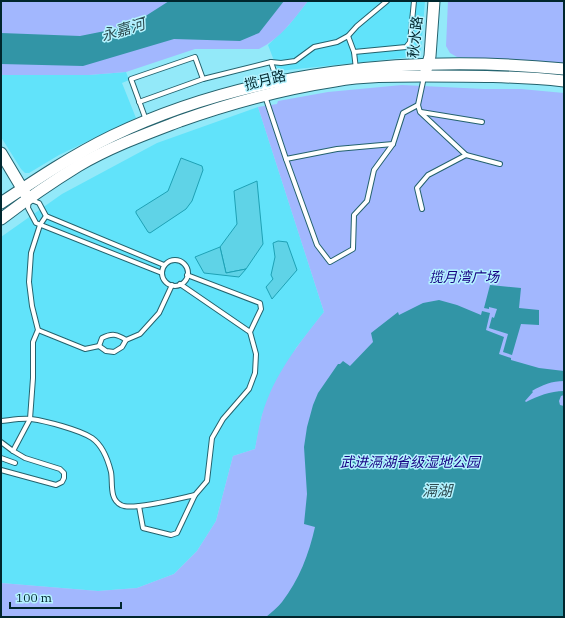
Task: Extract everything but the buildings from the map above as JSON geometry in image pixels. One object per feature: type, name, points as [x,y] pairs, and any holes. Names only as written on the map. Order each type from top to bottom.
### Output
[{"type":"street","name":"秋水路","points":[[424,76],[430,56],[434,1]]},
{"type":"street","name":"揽月路","points":[[1,203],[74,156],[112,136],[147,121],[241,89],[336,72],[427,64],[472,64],[564,69]]},
{"type":"street","name":"揽月路","points":[[1,219],[79,166],[116,146],[198,115],[289,89],[336,80],[372,77],[472,76],[564,81]]},
{"type":"street","points":[[1,153],[29,199]]},
{"type":"lane","points":[[140,102],[203,79],[271,62],[295,62],[314,47],[336,42],[348,36],[356,26],[387,1]]},
{"type":"lane","points":[[354,52],[406,47],[410,42],[414,1]]},
{"type":"lane","points":[[348,36],[354,52],[356,70]]},
{"type":"lane","points":[[147,121],[131,79],[196,57],[203,79]]},
{"type":"lane","points":[[271,62],[278,82]]},
{"type":"lane","points":[[424,76],[418,105],[420,112],[466,155],[500,164]]},
{"type":"lane","points":[[265,95],[317,245],[330,262],[353,249],[354,215],[367,201],[374,170],[393,144],[403,113],[418,105]]},
{"type":"lane","points":[[420,112],[482,122]]},
{"type":"lane","points":[[286,159],[337,149],[393,144]]},
{"type":"lane","points":[[422,209],[418,188],[428,175],[466,155]]},
{"type":"lane","points":[[162,273],[36,223],[28,208],[29,199],[39,203],[46,216],[164,265]]},
{"type":"lane","points":[[13,451],[30,419],[33,378],[32,342],[38,330],[32,306],[29,282],[31,253],[40,225],[46,216]]},
{"type":"lane","points":[[171,261],[180,261],[186,267],[187,275],[184,282],[172,285],[165,281],[162,273],[164,265],[171,261]]},
{"type":"lane","points":[[187,275],[260,303],[261,309],[250,332]]},
{"type":"lane","points":[[139,506],[143,528],[171,535],[176,533],[195,495],[207,481],[212,438],[223,419],[249,389],[255,374],[256,354],[250,332],[180,284]]},
{"type":"lane","points":[[38,330],[85,349],[98,346],[106,351],[114,352],[122,347],[126,340],[140,334],[159,313],[172,285]]},
{"type":"lane","points":[[98,346],[102,338],[110,334],[119,335],[126,340]]},
{"type":"lane","points":[[1,421],[30,419],[67,428],[92,438],[104,453],[111,472],[113,496],[116,502],[121,506],[133,507],[195,495]]},
{"type":"lane","points":[[1,442],[25,458],[60,469],[64,473],[64,478],[62,482],[56,485],[1,470]]},
{"type":"lane","points":[[1,458],[15,463]]},
{"type":"shaded area","points":[[308,1],[425,1],[421,50],[412,57],[278,71],[268,45],[289,25]]},
{"type":"shaded area","points":[[126,72],[129,80],[122,83],[136,118],[59,155],[29,173],[25,173],[21,169],[1,137],[1,75],[89,75]]},
{"type":"shaded area","points":[[258,107],[324,312],[296,348],[262,415],[255,449],[233,456],[216,521],[197,551],[174,574],[137,588],[98,591],[1,583],[1,237],[62,194],[157,143]]},
{"type":"green space","points":[[1,1],[308,1],[274,40],[259,49],[195,49],[126,72],[89,75],[1,75]]},
{"type":"green space","points":[[448,1],[564,1],[564,64],[457,57],[450,53],[446,46]]},
{"type":"green space","name":"揽月湾广场","points":[[402,85],[484,89],[521,89],[564,93],[564,617],[1,617],[1,583],[98,591],[137,588],[174,574],[197,551],[216,521],[233,456],[255,449],[262,415],[280,373],[296,348],[324,312],[258,107],[277,104],[278,101],[328,92]]},
{"type":"water","name":"永嘉河","points":[[169,1],[284,1],[259,33],[240,41],[174,39],[83,66],[1,64],[1,33],[80,36],[130,26]]},
{"type":"water","points":[[490,285],[521,288],[519,308],[539,310],[539,325],[521,324],[512,355],[503,352],[508,334],[489,328],[492,317],[494,318],[497,309],[489,307],[489,309],[484,308]]},
{"type":"water","name":"滆湖","points":[[439,300],[457,305],[481,315],[482,311],[490,313],[486,330],[504,337],[499,354],[511,358],[511,360],[539,368],[564,371],[564,381],[551,383],[532,391],[533,392],[525,401],[526,402],[549,393],[564,391],[564,395],[561,396],[559,401],[560,405],[564,406],[564,617],[266,617],[275,610],[288,594],[298,576],[310,547],[315,527],[304,524],[307,494],[304,447],[307,427],[318,393],[338,364],[343,361],[350,366],[373,342],[371,333],[398,312],[399,315],[423,303]]},
{"type":"park label","name":"武进滆湖省级湿地公园","points":[[410,462]]}]
